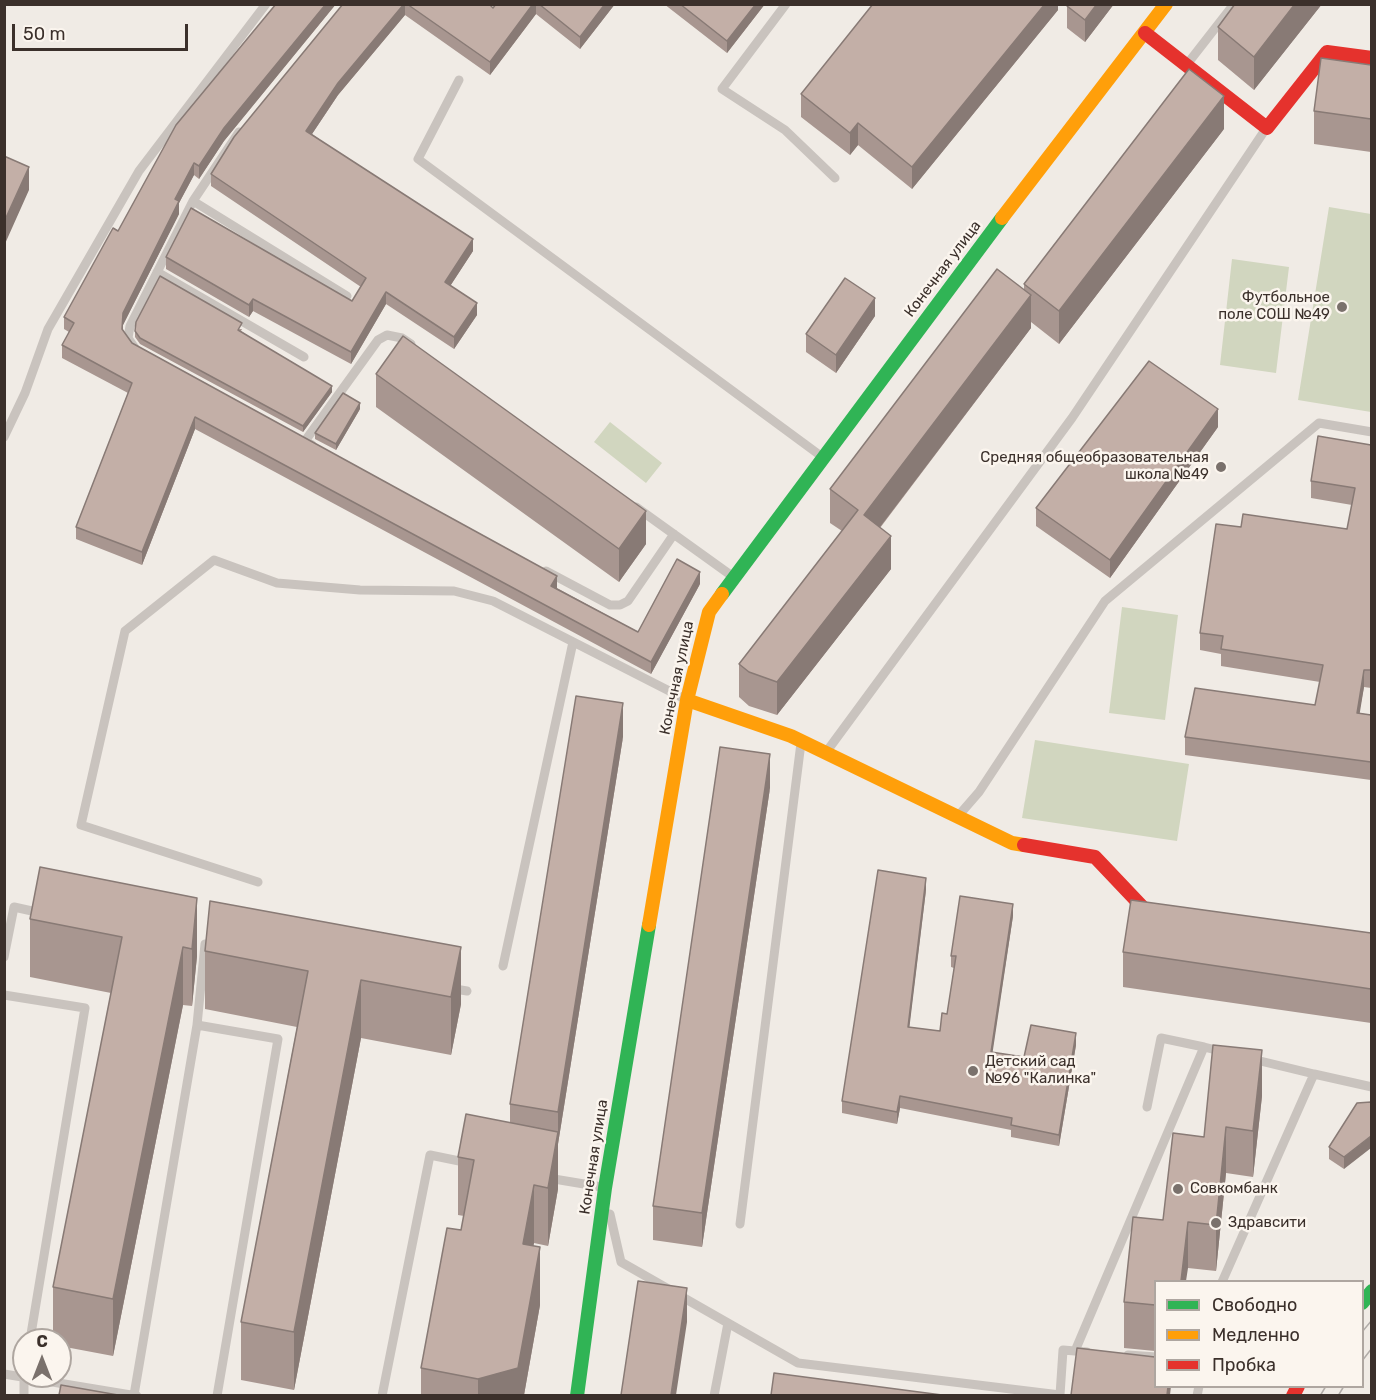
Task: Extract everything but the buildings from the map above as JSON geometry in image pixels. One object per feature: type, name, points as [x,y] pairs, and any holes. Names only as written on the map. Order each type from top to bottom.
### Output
[{"type":"street","name":"Конечная улица","points":[[577,1395],[605,1188],[687,700],[709,612],[964,267],[1166,4]]},
{"type":"street","points":[[1145,33],[1267,128],[1327,52],[1371,58]]},
{"type":"street","points":[[687,700],[801,741],[1012,843],[1095,857],[1150,915],[1185,920]]},
{"type":"lane","points":[[4,437],[25,393],[48,329],[139,171],[266,4]]},
{"type":"lane","points":[[786,4],[722,89],[784,130],[835,178]]},
{"type":"lane","points":[[1186,65],[1234,4]]},
{"type":"lane","points":[[459,80],[418,159],[823,457]]},
{"type":"lane","points":[[145,355],[135,349],[128,338],[130,326],[193,201],[243,127]]},
{"type":"lane","points":[[825,752],[1072,418],[1267,128]]},
{"type":"lane","points":[[193,201],[347,296]]},
{"type":"lane","points":[[157,272],[303,357]]},
{"type":"lane","points":[[305,441],[378,340],[387,335],[402,338],[421,352]]},
{"type":"lane","points":[[957,817],[979,792],[1105,601],[1319,423],[1371,432]]},
{"type":"lane","points":[[295,436],[326,452]]},
{"type":"lane","points":[[625,499],[734,577]]},
{"type":"lane","points":[[536,565],[610,605],[620,605],[628,601],[674,534]]},
{"type":"lane","points":[[258,882],[81,825],[125,631],[214,560],[277,583],[360,590],[454,591],[473,594],[493,601],[687,700]]},
{"type":"lane","points":[[503,966],[573,642]]},
{"type":"lane","points":[[740,1224],[801,741]]},
{"type":"lane","points":[[4,957],[14,907],[48,914]]},
{"type":"lane","points":[[194,942],[228,948]]},
{"type":"lane","points":[[72,1385],[135,1395],[197,1025],[205,944]]},
{"type":"lane","points":[[433,985],[468,991]]},
{"type":"lane","points":[[4,996],[85,1008],[32,1328]]},
{"type":"lane","points":[[197,1025],[278,1039],[217,1395]]},
{"type":"lane","points":[[1147,1107],[1161,1038],[1371,1087]]},
{"type":"lane","points":[[1075,1351],[1204,1047]]},
{"type":"lane","points":[[1222,1280],[1314,1074]]},
{"type":"lane","points":[[382,1395],[430,1155],[485,1166]]},
{"type":"lane","points":[[539,1176],[605,1188],[621,1262],[798,1364],[1060,1395],[1064,1350],[1098,1353]]},
{"type":"lane","points":[[714,1395],[728,1323]]},
{"type":"lane","points":[[1121,1354],[1154,1356]]},
{"type":"green space","name":"Футбольное поле СОШ №49","points":[[1329,207],[1371,214],[1371,412],[1298,400]]},
{"type":"green space","points":[[1232,259],[1289,267],[1276,373],[1220,365]]},
{"type":"green space","points":[[610,422],[662,463],[646,483],[594,442]]},
{"type":"green space","points":[[1122,607],[1178,615],[1165,720],[1109,713]]},
{"type":"green space","points":[[1035,740],[1189,764],[1177,841],[1022,818]]},
{"type":"tram line","points":[[1364,1330],[1372,1320]]},
{"type":"tram line","points":[[1364,1358],[1372,1348]]},
{"type":"tram line","points":[[1320,1396],[1325,1388]]},
{"type":"tram line","points":[[1338,1396],[1343,1388]]},
{"type":"traffic: fast","points":[[722,594],[1002,218]]},
{"type":"traffic: fast","points":[[577,1396],[605,1188],[649,925]]},
{"type":"traffic: fast","points":[[1364,1301],[1372,1291]]},
{"type":"traffic: slow","points":[[1002,218],[1166,4]]},
{"type":"traffic: slow","points":[[649,925],[687,700],[709,612],[722,594]]},
{"type":"traffic: slow","points":[[687,700],[791,736],[1012,843],[1024,845]]},
{"type":"traffic: jam","points":[[1145,33],[1267,128],[1327,52],[1372,58]]},
{"type":"traffic: jam","points":[[1024,845],[1095,857],[1150,915],[1166,917]]},
{"type":"traffic: jam","points":[[1293,1396],[1297,1388]]},
{"type":"place","name":"Футбольное поле СОШ №49","points":[[1342,307]]},
{"type":"place","name":"Средняя общеобразовательная школа №49","points":[[1221,467]]},
{"type":"place","name":"Детский сад №96 \"Калинка\"","points":[[973,1071]]},
{"type":"place","name":"Совкомбанк","points":[[1178,1189]]},
{"type":"place","name":"Здравсити","points":[[1216,1223]]}]
